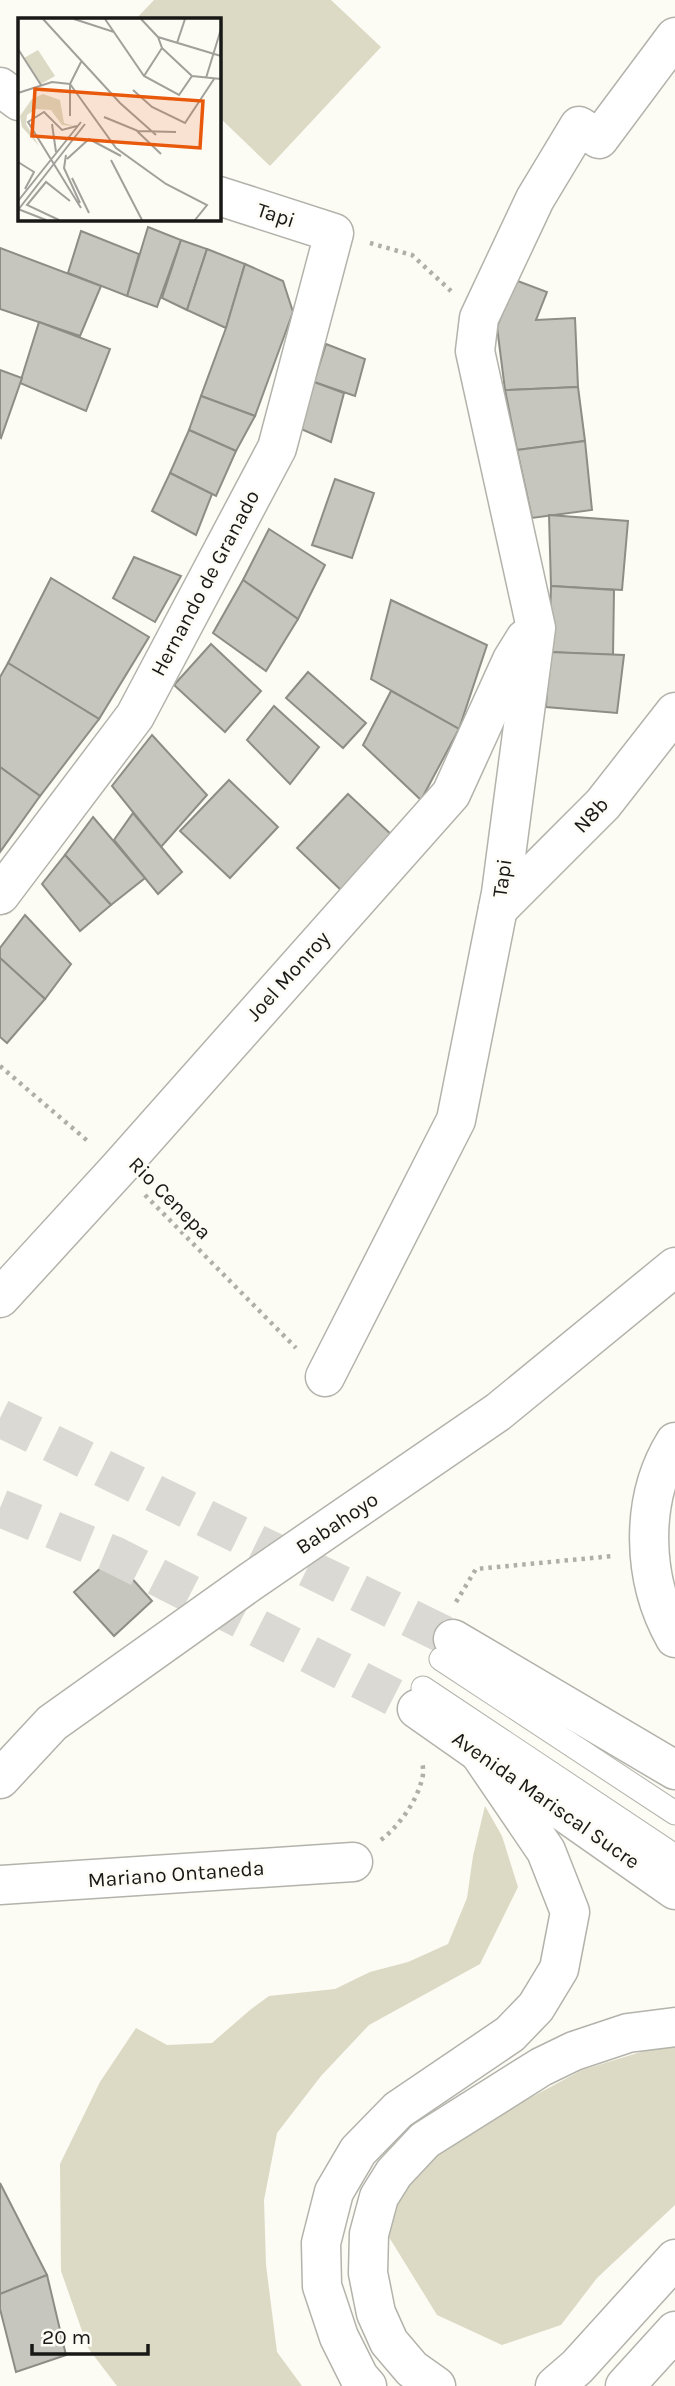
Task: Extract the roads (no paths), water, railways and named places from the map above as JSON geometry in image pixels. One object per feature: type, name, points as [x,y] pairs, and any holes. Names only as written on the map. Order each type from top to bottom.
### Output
[{"type":"street","name":"Tapi","points":[[312,1364],[456,1120],[498,909],[536,628],[477,334],[535,199],[579,126],[599,139],[675,37]]},
{"type":"street","points":[[0,87],[18,100]]},
{"type":"street","name":"Tapi","points":[[220,196],[334,233]]},
{"type":"street","name":"Hernando de Granado","points":[[0,895],[135,716],[277,448],[334,233]]},
{"type":"street","name":"Joel Monroy","points":[[0,1298],[452,793],[512,660],[536,628]]},
{"type":"street","name":"N8b","points":[[498,909],[603,804],[675,712]]},
{"type":"street","name":"Babahoyo","points":[[0,1779],[52,1723],[250,1582],[498,1412],[675,1267]]},
{"type":"street","points":[[675,1442],[660,1473],[649,1531],[651,1573],[665,1620],[675,1638]]},
{"type":"street","points":[[447,1649],[669,1783]]},
{"type":"street","name":"Avenida Mariscal Sucre","points":[[420,1698],[480,1754],[675,1890]]},
{"type":"street","points":[[367,2386],[359,2377],[339,2337],[323,2286],[321,2243],[334,2192],[358,2151],[398,2110],[510,2034],[536,2007],[559,1969],[570,1912],[546,1851],[480,1754]]},
{"type":"street","name":"Mariano Ontaneda","points":[[0,1885],[353,1862]]},
{"type":"street","points":[[436,2386],[412,2369],[389,2342],[376,2313],[368,2273],[369,2234],[379,2197],[394,2173],[425,2140],[541,2067],[574,2051],[628,2033],[675,2028]]},
{"type":"street","points":[[555,2386],[577,2367],[675,2259]]},
{"type":"street","points":[[625,2386],[675,2331]]},
{"type":"lane","points":[[420,1698],[675,1856]]},
{"type":"tunnel","points":[[0,1418],[453,1639]]},
{"type":"tunnel","points":[[0,1508],[114,1555],[417,1709]]}]
